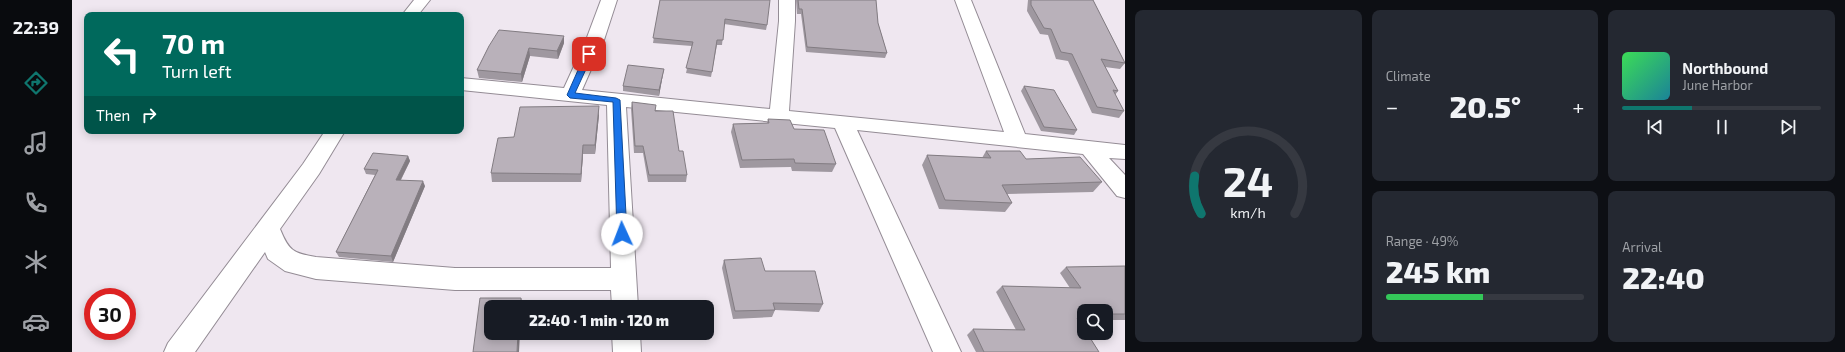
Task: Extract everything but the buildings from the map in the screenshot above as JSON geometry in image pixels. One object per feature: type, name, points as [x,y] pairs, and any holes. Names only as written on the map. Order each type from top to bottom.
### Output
[{"type":"street","points":[[412,12],[422,0]]},
{"type":"street","points":[[570,95],[595,40],[609,0]]},
{"type":"street","points":[[779,116],[787,21],[787,0]]},
{"type":"street","points":[[963,0],[1018,140]]},
{"type":"street","points":[[464,84],[1125,152]]},
{"type":"street","points":[[616,100],[625,300]]},
{"type":"street","points":[[843,123],[947,352]]},
{"type":"street","points":[[178,352],[311,169],[333,134]]},
{"type":"street","points":[[1089,148],[1125,190]]},
{"type":"street","points":[[268,228],[277,252],[294,264],[316,268],[455,279],[624,279]]},
{"type":"street","points":[[626,340],[627,352]]},
{"type":"route","points":[[589,54],[570,95],[616,100],[622,234]]}]
